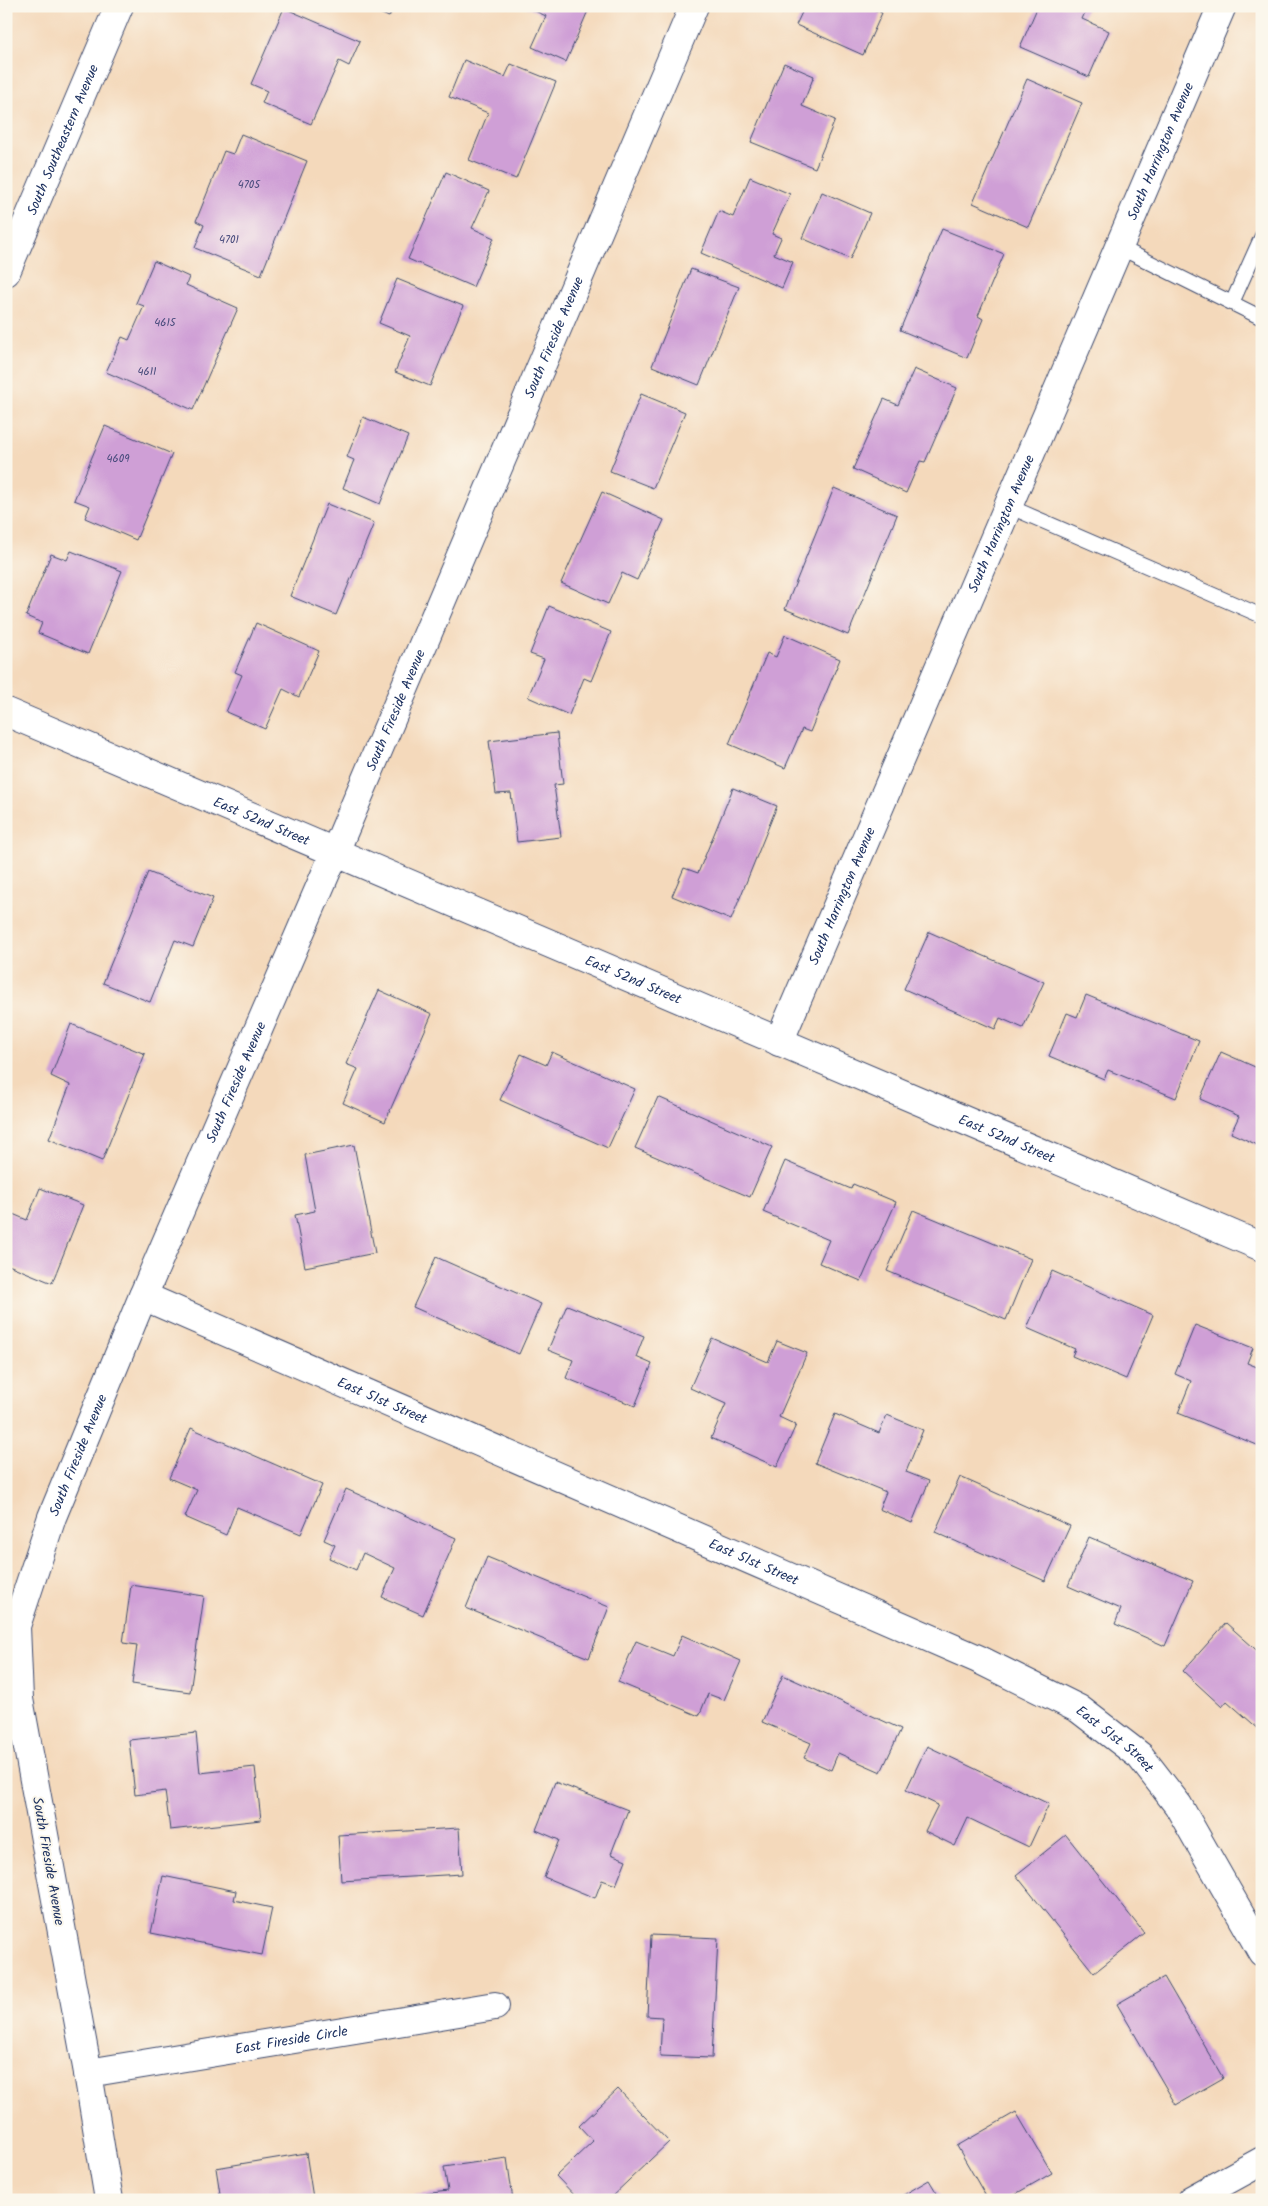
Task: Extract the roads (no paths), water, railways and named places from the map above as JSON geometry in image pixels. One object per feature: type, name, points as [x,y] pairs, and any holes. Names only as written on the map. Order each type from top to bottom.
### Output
[{"type":"street","name":"South Southeastern Avenue","points":[[6,272],[119,6]]},
{"type":"street","name":"South Fireside Avenue","points":[[109,2200],[88,2073],[19,1699],[16,1626],[52,1517],[143,1296],[335,852],[694,6]]},
{"type":"street","name":"South Harrington Avenue","points":[[779,1042],[1222,6]]},
{"type":"street","name":"East 52nd Street","points":[[6,712],[1262,1247]]},
{"type":"street","name":"East 51st Street","points":[[143,1296],[978,1660],[1079,1709],[1140,1756],[1178,1805],[1262,1952]]},
{"type":"street","name":"East Fireside Circle","points":[[88,2073],[495,2006]]},
{"type":"street","points":[[1192,2200],[1262,2161]]},
{"type":"lane","points":[[1232,303],[1262,236]]},
{"type":"lane","points":[[1119,247],[1262,318]]},
{"type":"lane","points":[[1008,506],[1262,616]]}]
